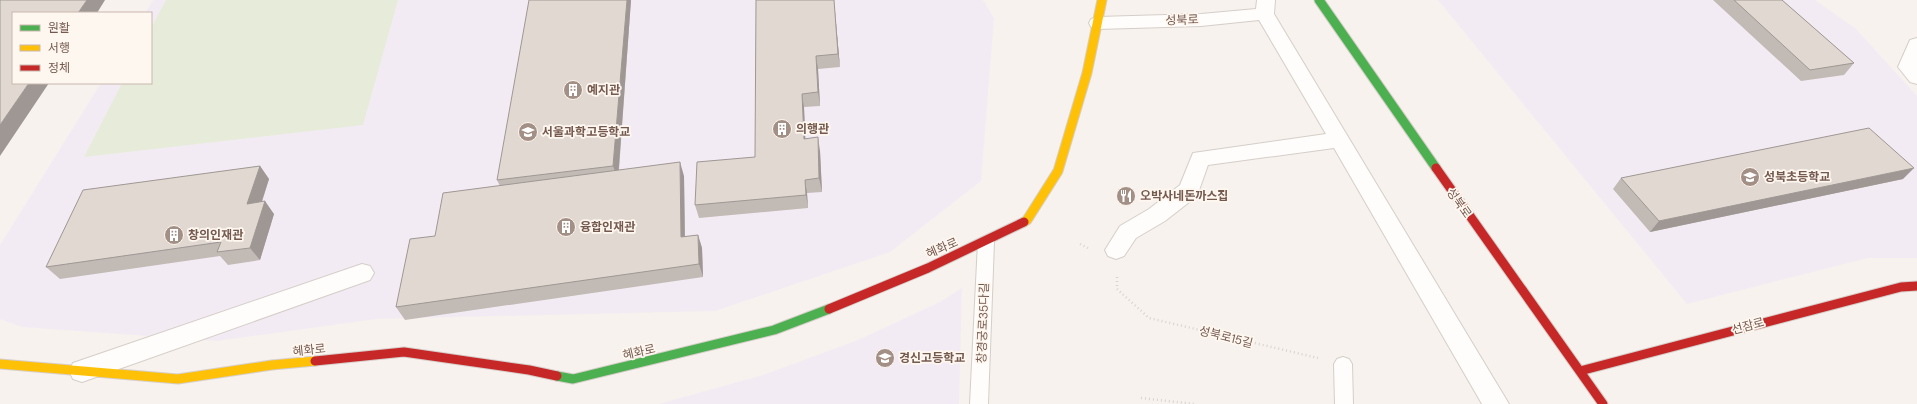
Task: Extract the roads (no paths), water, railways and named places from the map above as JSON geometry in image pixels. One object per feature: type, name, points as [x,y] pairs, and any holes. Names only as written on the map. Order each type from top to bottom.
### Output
[{"type":"street","name":"혜화로","points":[[0,364],[178,379],[272,365],[404,352],[529,370],[573,379],[774,330],[861,297],[986,242],[1027,220],[1058,171],[1087,73],[1102,0]]},
{"type":"street","name":"성북로","points":[[1319,0],[1502,264],[1603,404]]},
{"type":"street","name":"성북로","points":[[1098,23],[1201,20],[1266,7]]},
{"type":"street","points":[[1266,7],[1340,140],[1496,404]]},
{"type":"street","points":[[1917,44],[1908,67],[1917,77]]},
{"type":"street","points":[[1116,250],[1128,232],[1157,215],[1189,190],[1200,158],[1340,140]]},
{"type":"street","points":[[82,371],[362,273]]},
{"type":"street","name":"선잠로","points":[[1580,371],[1901,287],[1917,286]]},
{"type":"lane","name":"창경궁로35다길","points":[[979,404],[986,242]]},
{"type":"lane","points":[[1343,364],[1344,404]]},
{"type":"place","name":"예지관","points":[[573,90]]},
{"type":"place","name":"의행관","points":[[782,129]]},
{"type":"place","name":"서울과학고등학교","points":[[528,132]]},
{"type":"place","name":"성북초등학교","points":[[1750,177]]},
{"type":"place","name":"오박사네돈까스집","points":[[1126,196]]},
{"type":"place","name":"융합인재관","points":[[566,227]]},
{"type":"place","name":"창의인재관","points":[[174,235]]},
{"type":"place","name":"경신고등학교","points":[[885,358]]}]
